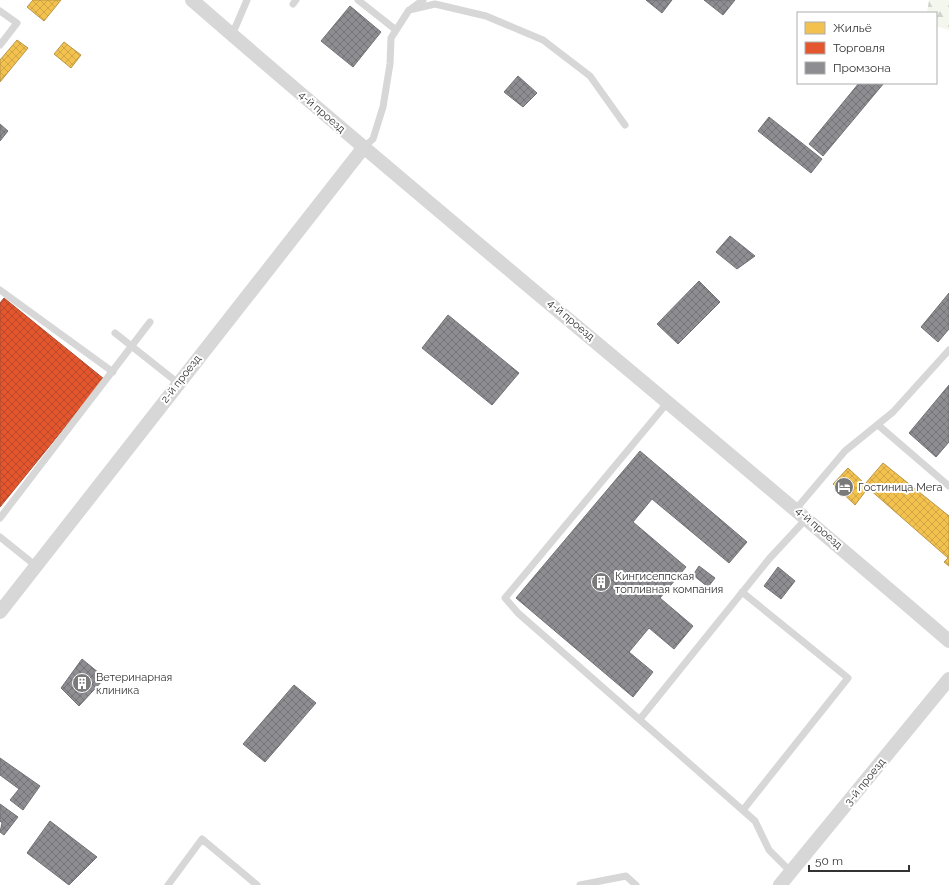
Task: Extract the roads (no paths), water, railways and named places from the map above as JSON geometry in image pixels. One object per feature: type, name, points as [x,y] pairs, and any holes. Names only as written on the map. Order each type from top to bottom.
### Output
[{"type":"street","name":"4-й проезд","points":[[192,0],[364,147],[796,508],[949,641]]},
{"type":"street","name":"2-й проезд","points":[[0,612],[364,147]]},
{"type":"street","name":"3-й проезд","points":[[780,885],[949,679]]},
{"type":"lane","points":[[232,35],[247,0]]},
{"type":"lane","points":[[358,0],[396,30]]},
{"type":"lane","points":[[364,147],[373,139],[383,107],[390,64],[391,38],[409,10],[423,0]]},
{"type":"lane","points":[[409,10],[435,4],[486,16],[544,40],[590,76],[625,126]]},
{"type":"lane","points":[[0,11],[17,23],[0,44]]},
{"type":"lane","points":[[0,290],[113,372]]},
{"type":"lane","points":[[0,518],[150,322]]},
{"type":"lane","points":[[115,333],[178,383]]},
{"type":"lane","points":[[796,508],[845,451],[893,412],[949,350]]},
{"type":"lane","points":[[668,402],[505,598],[518,613],[755,820],[769,850],[791,872]]},
{"type":"lane","points":[[878,425],[949,486]]},
{"type":"lane","points":[[640,720],[769,559],[807,518]]},
{"type":"lane","points":[[0,537],[36,566]]},
{"type":"lane","points":[[742,592],[848,678],[743,810]]},
{"type":"lane","points":[[168,885],[202,839],[257,885]]},
{"type":"lane","points":[[580,885],[626,876],[636,885]]},
{"type":"place","name":"Гостиница Мега","points":[[844,487]]},
{"type":"place","name":"Кингисеппская топливная компания","points":[[601,582]]},
{"type":"place","name":"Ветеринарная клиника","points":[[82,683]]}]
